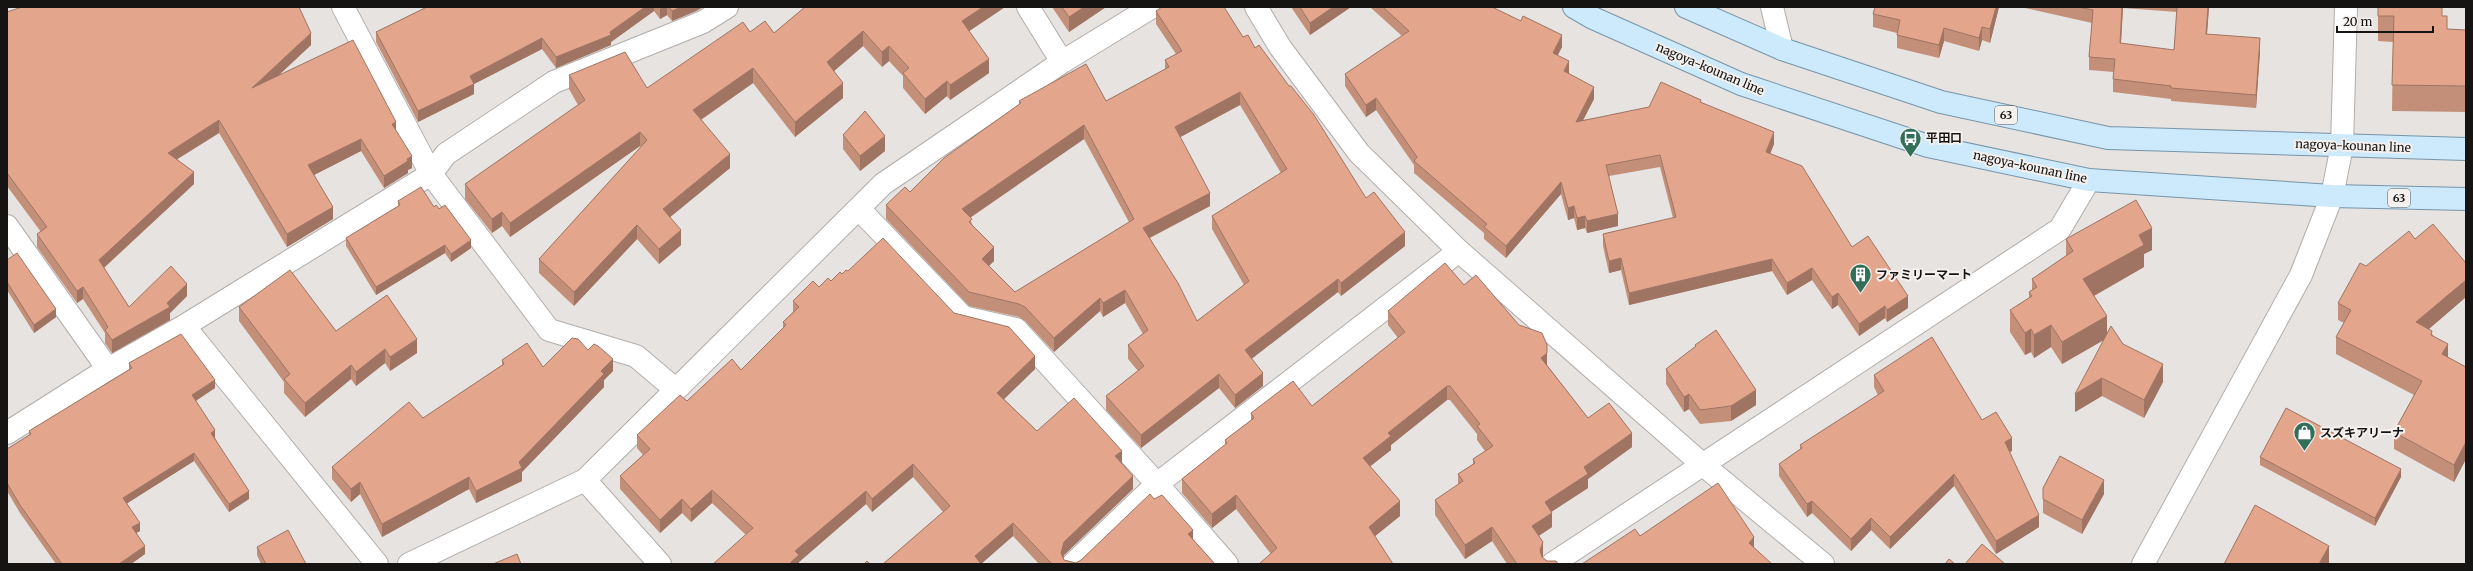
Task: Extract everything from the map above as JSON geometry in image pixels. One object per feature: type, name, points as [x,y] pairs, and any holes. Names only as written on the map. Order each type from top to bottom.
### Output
[{"type":"main road","name":"nagoya-kounan line","points":[[1574,7],[1593,18],[1748,86],[1928,146],[2090,180],[2332,196],[2466,199]]},
{"type":"main road","name":"nagoya-kounan line","points":[[1686,7],[1782,49],[1940,102],[2108,138],[2466,149]]},
{"type":"street","points":[[343,7],[431,174],[549,330],[636,356],[675,389]]},
{"type":"street","points":[[7,433],[108,369],[184,326],[431,174],[446,154],[554,82],[703,22],[727,7]]},
{"type":"street","points":[[1028,7],[1062,62]]},
{"type":"street","points":[[409,564],[585,480],[883,184],[1062,62],[1152,7]]},
{"type":"street","points":[[1256,7],[1280,47],[1359,153],[1459,251],[1702,464],[1823,564]]},
{"type":"street","points":[[1772,7],[1782,49]]},
{"type":"street","points":[[2143,564],[2301,275],[2332,196],[2342,146],[2346,7]]},
{"type":"street","points":[[1552,564],[1574,558],[1702,464],[2060,229],[2090,180]]},
{"type":"street","points":[[859,209],[962,317],[1016,329],[1157,484],[1227,564]]},
{"type":"street","points":[[7,226],[14,247],[108,369]]},
{"type":"street","points":[[1074,564],[1157,484],[1459,251]]},
{"type":"street","points":[[184,326],[377,564]]},
{"type":"street","points":[[585,480],[660,564]]},
{"type":"building","points":[[22,7],[299,7],[311,33],[252,88],[353,40],[396,122],[392,124],[412,156],[407,159],[408,161],[384,176],[361,139],[308,165],[333,207],[287,234],[219,120],[168,153],[194,172],[99,260],[129,307],[171,266],[187,284],[167,303],[170,307],[112,340],[105,330],[108,327],[83,287],[77,291],[37,234],[47,227],[7,173],[7,12]]},
{"type":"building","points":[[427,7],[645,7],[610,32],[611,35],[556,57],[542,38],[470,76],[474,84],[418,111],[376,32]]},
{"type":"building","points":[[669,7],[681,7],[672,11]]},
{"type":"building","points":[[805,7],[983,7],[962,21],[989,59],[950,85],[947,81],[925,99],[903,73],[909,68],[889,46],[882,52],[863,31],[827,62],[843,83],[795,122],[753,68],[693,110],[730,154],[663,209],[681,230],[659,249],[637,225],[574,292],[539,259],[647,140],[640,132],[510,223],[502,212],[492,219],[465,184],[585,100],[569,75],[625,52],[647,88],[743,22],[750,32],[765,21],[774,33]]},
{"type":"building","points":[[1062,7],[1084,7],[1069,17]]},
{"type":"building","points":[[1162,7],[1224,7],[1243,37],[1248,35],[1255,48],[1259,45],[1289,86],[1291,86],[1314,115],[1366,198],[1374,192],[1405,232],[1341,283],[1338,279],[1245,350],[1263,373],[1235,395],[1219,374],[1141,435],[1106,396],[1144,366],[1128,345],[1148,330],[1125,290],[1103,303],[1100,298],[1054,338],[1025,307],[1019,304],[969,292],[886,205],[905,187],[910,192],[944,158],[1021,103],[1019,101],[1086,64],[1106,101],[1169,67],[1165,60],[1182,51],[1156,11]],"holes":[[[1240,92],[1287,169],[1212,216],[1249,281],[1197,321],[1178,283],[1143,228],[1210,193],[1175,127]],[[1084,125],[1134,219],[1015,292],[982,259],[994,247],[969,222],[972,219],[962,209]]]},
{"type":"building","points":[[1300,7],[1333,7],[1310,23]]},
{"type":"building","points":[[1383,7],[1492,7],[1521,21],[1523,16],[1562,35],[1553,53],[1569,61],[1564,71],[1594,87],[1576,122],[1649,107],[1661,82],[1701,100],[1700,102],[1774,132],[1766,152],[1802,166],[1852,247],[1868,236],[1908,296],[1887,310],[1885,306],[1859,324],[1838,293],[1832,297],[1812,268],[1787,283],[1772,259],[1629,293],[1621,258],[1609,261],[1603,234],[1676,217],[1660,155],[1606,165],[1618,214],[1587,221],[1585,216],[1577,218],[1574,206],[1568,208],[1561,182],[1506,246],[1484,227],[1487,224],[1414,161],[1417,157],[1376,98],[1366,105],[1345,74],[1409,31]]},
{"type":"building","points":[[1875,7],[1996,7],[1990,29],[1982,27],[1979,38],[1944,28],[1939,45],[1897,35],[1900,20],[1873,14]]},
{"type":"building","points":[[2078,7],[2122,7],[2120,43],[2174,50],[2177,7],[2208,7],[2206,34],[2260,38],[2256,95],[2171,88],[2171,86],[2113,79],[2115,59],[2089,57],[2093,10]]},
{"type":"building","points":[[2378,7],[2442,7],[2442,16],[2447,16],[2447,29],[2466,30],[2466,86],[2392,85],[2394,16],[2378,16]]},
{"type":"building","points":[[865,111],[885,136],[860,156],[843,135]]},
{"type":"building","points":[[421,187],[434,207],[436,205],[439,209],[445,205],[471,240],[451,254],[445,245],[376,287],[346,238],[400,205],[398,201]]},
{"type":"building","points":[[2136,200],[2152,228],[2139,235],[2144,245],[2083,279],[2107,316],[2062,342],[2051,325],[2034,335],[2031,329],[2025,333],[2010,310],[2032,296],[2029,292],[2037,287],[2032,279],[2073,251],[2066,239]]},
{"type":"building","points":[[2433,224],[2466,263],[2466,280],[2416,322],[2432,331],[2431,335],[2448,344],[2442,354],[2466,367],[2466,442],[2454,465],[2394,432],[2422,381],[2336,337],[2351,310],[2338,303],[2360,263],[2366,266],[2409,231],[2415,239]]},
{"type":"building","points":[[883,238],[954,313],[1009,327],[1035,356],[997,393],[1037,431],[1074,398],[1122,451],[1115,456],[1133,476],[1064,542],[1061,553],[1064,560],[1076,563],[1081,560],[1150,494],[1154,499],[1162,495],[1193,530],[1188,534],[1215,564],[1052,564],[1013,523],[975,556],[981,564],[883,564],[950,506],[913,464],[872,499],[866,491],[795,551],[799,555],[789,564],[713,564],[753,528],[712,490],[691,509],[682,499],[660,520],[620,476],[650,449],[637,435],[680,395],[687,401],[732,359],[741,370],[786,325],[783,322],[799,307],[793,301],[813,281],[819,287],[828,278],[831,281],[840,272],[842,274],[846,270],[848,271]]},
{"type":"building","points":[[17,253],[56,309],[34,325],[7,282],[7,260]]},
{"type":"building","points":[[1445,263],[1464,285],[1476,275],[1519,325],[1542,333],[1547,345],[1547,353],[1541,358],[1588,418],[1609,403],[1632,433],[1584,467],[1588,474],[1545,502],[1552,513],[1532,526],[1543,542],[1540,550],[1542,557],[1547,561],[1556,561],[1558,564],[1517,564],[1492,527],[1465,545],[1435,500],[1463,481],[1458,474],[1475,463],[1473,459],[1493,446],[1477,426],[1480,424],[1450,386],[1447,386],[1388,433],[1391,436],[1363,458],[1400,501],[1369,527],[1393,564],[1259,564],[1277,548],[1236,495],[1212,514],[1182,479],[1227,443],[1225,440],[1254,418],[1251,413],[1293,381],[1312,406],[1405,332],[1388,311]]},
{"type":"building","points":[[290,270],[336,331],[387,295],[417,339],[390,357],[385,349],[356,372],[351,365],[305,403],[284,379],[290,374],[239,307]]},
{"type":"building","points":[[2111,326],[2123,344],[2163,364],[2144,400],[2102,378],[2075,394]]},
{"type":"building","points":[[1716,330],[1756,390],[1731,406],[1700,410],[1689,394],[1684,397],[1666,369]]},
{"type":"building","points":[[181,334],[215,380],[192,395],[215,430],[211,433],[249,491],[229,504],[194,453],[123,498],[140,523],[132,527],[145,546],[119,564],[62,564],[20,505],[7,483],[7,449],[31,434],[29,431],[132,368],[129,363]]},
{"type":"building","points":[[1932,337],[1982,420],[1996,412],[2012,438],[2005,442],[2039,515],[1996,541],[1954,474],[1890,537],[1871,518],[1851,539],[1812,501],[1807,504],[1779,464],[1802,448],[1800,445],[1884,391],[1874,375]]},
{"type":"building","points":[[572,338],[578,339],[588,350],[594,344],[598,346],[613,359],[601,371],[604,374],[519,462],[522,468],[476,491],[469,477],[382,524],[360,482],[351,489],[332,467],[409,402],[423,418],[504,364],[502,360],[527,343],[543,367]]},
{"type":"building","points":[[2286,408],[2401,469],[2375,518],[2260,457]]},
{"type":"building","points":[[2060,456],[2104,480],[2082,520],[2043,499],[2043,488]]},
{"type":"building","points":[[1718,483],[1754,537],[1749,543],[1772,564],[1582,564],[1635,529],[1640,536]]},
{"type":"building","points":[[2255,505],[2329,546],[2319,564],[2224,564]]},
{"type":"building","points":[[288,530],[306,564],[266,564],[257,547]]},
{"type":"building","points":[[1982,544],[2005,564],[1965,564]]},
{"type":"building","points":[[517,554],[521,564],[493,564]]},
{"type":"building","points":[[1949,559],[1955,564],[1945,564]]},
{"type":"place","name":"平田口","points":[[1910,158]]},
{"type":"place","name":"ファミリーマート","points":[[1861,294]]},
{"type":"place","name":"スズキアリーナ","points":[[2304,452]]}]
